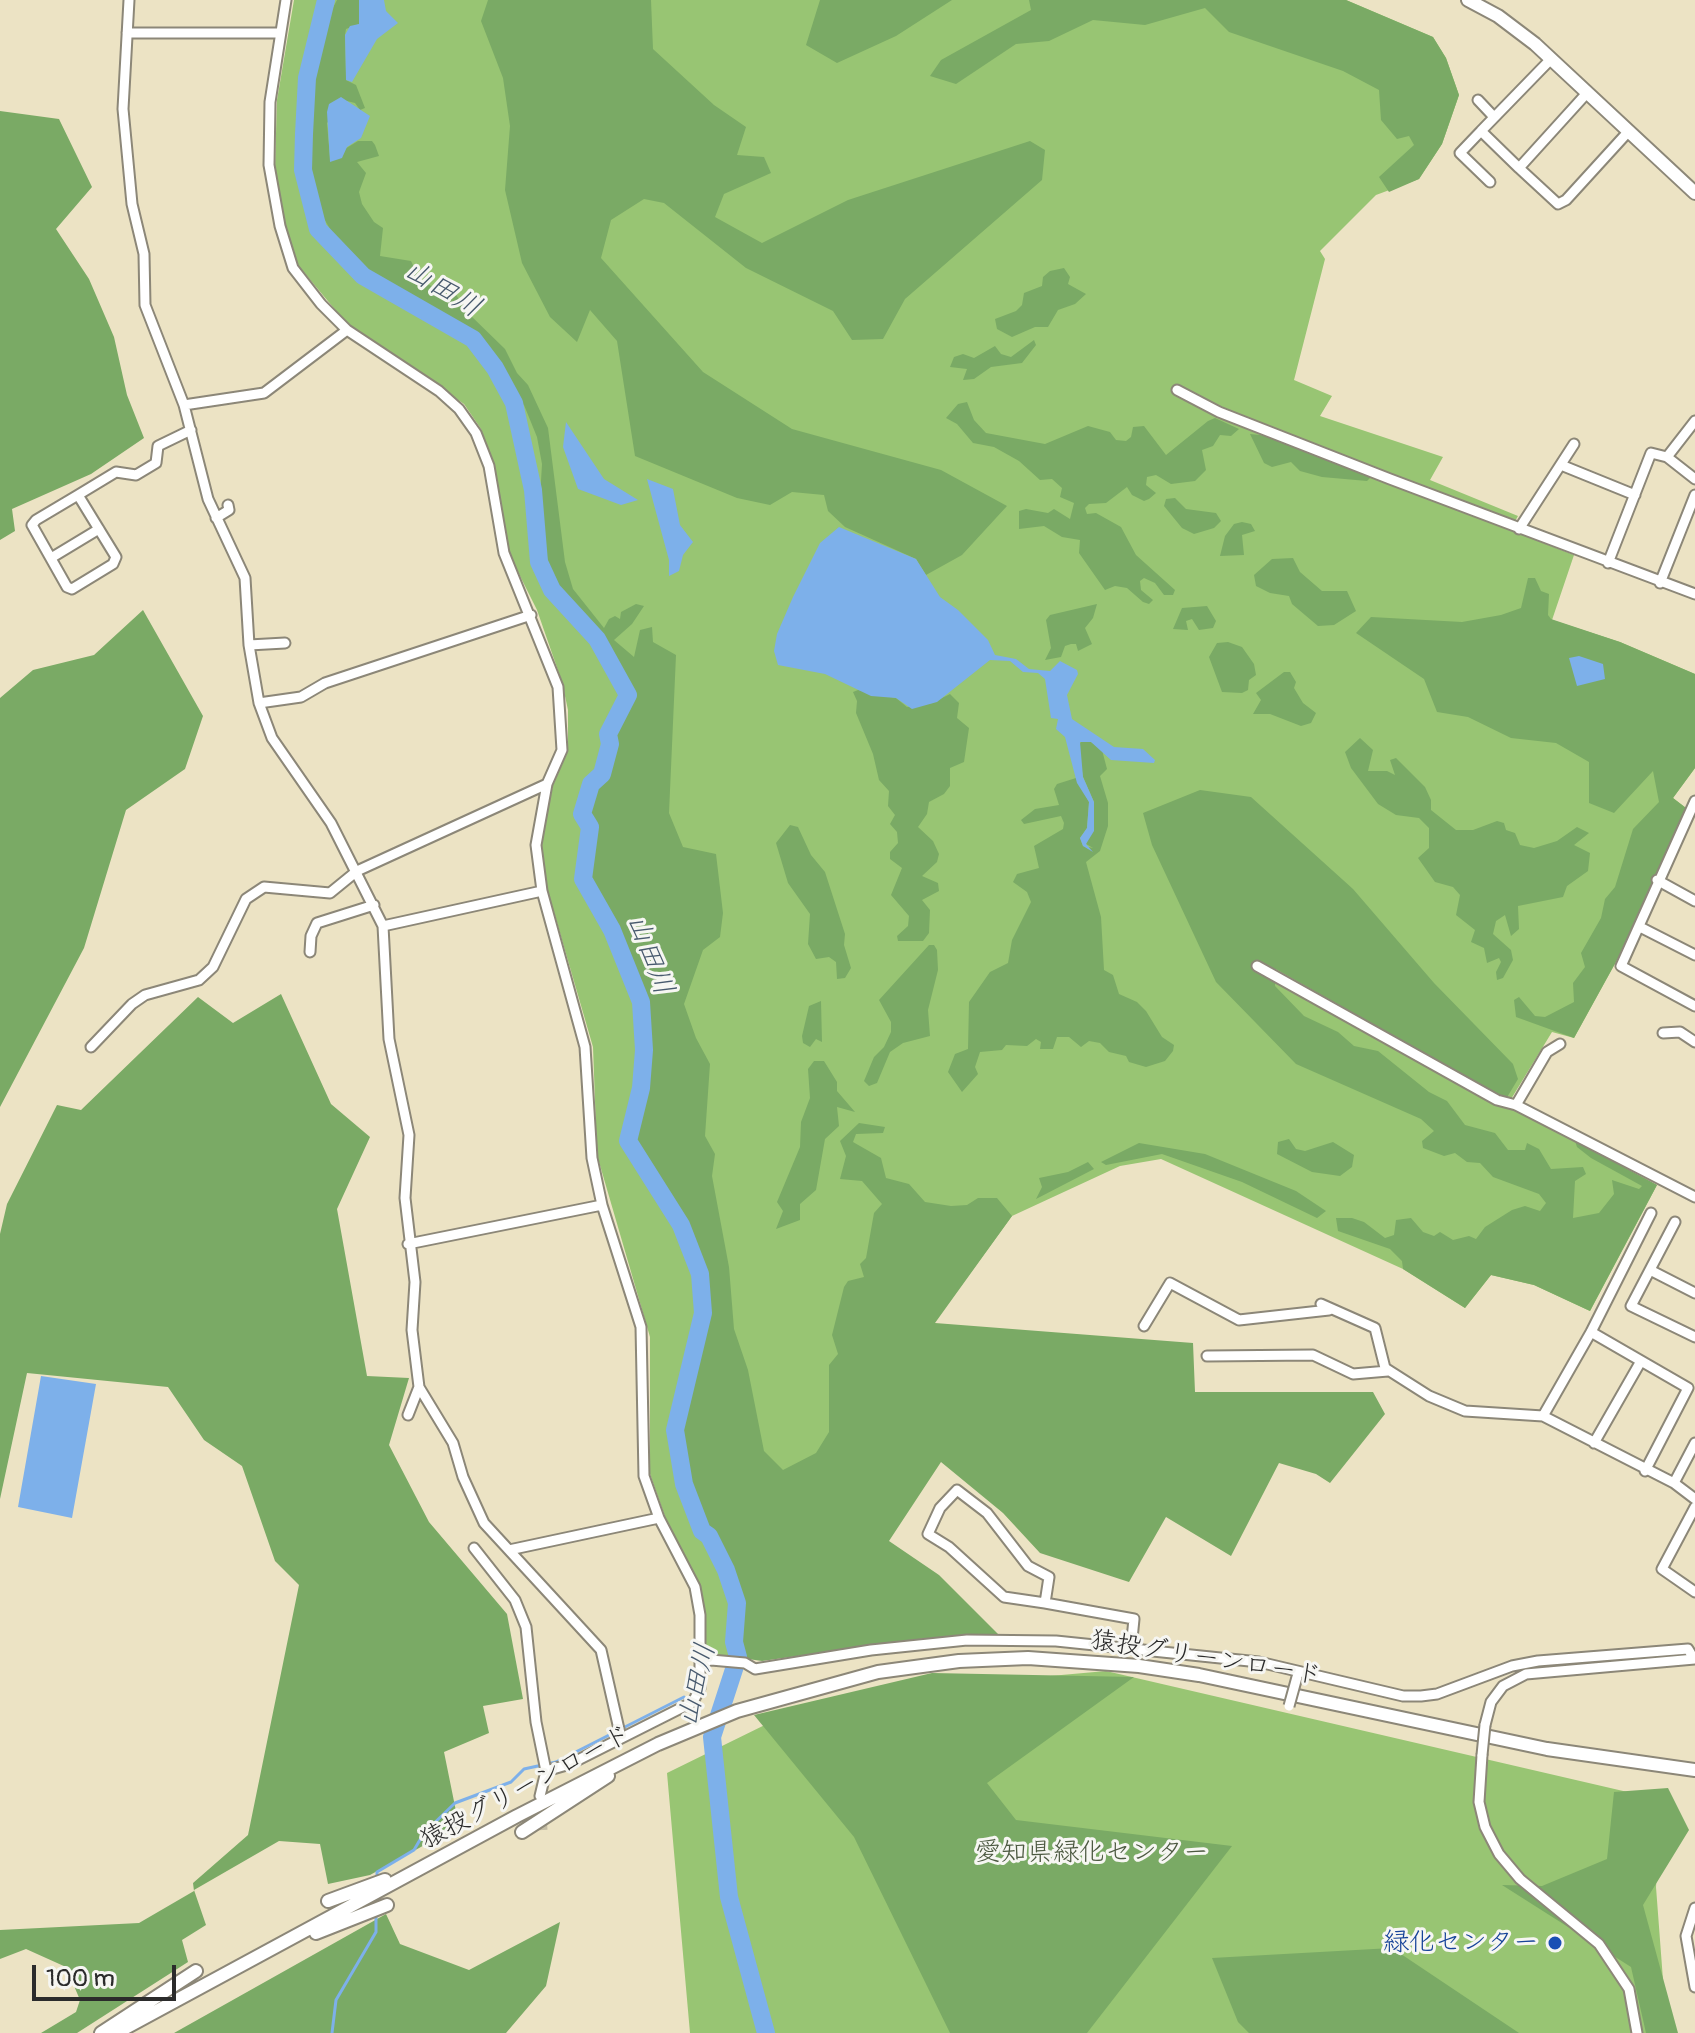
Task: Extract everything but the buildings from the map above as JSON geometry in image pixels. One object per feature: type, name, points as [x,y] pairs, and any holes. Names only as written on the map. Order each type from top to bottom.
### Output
[{"type":"main road","points":[[1468,0],[1498,16],[1551,59],[1695,193]]},
{"type":"main road","name":"猿投グリーンロード","points":[[116,2033],[517,1816],[658,1744],[737,1711],[839,1681],[907,1668],[959,1661],[1083,1661],[1199,1675],[1547,1749],[1695,1770]]},
{"type":"main road","points":[[522,1832],[658,1744]]},
{"type":"main road","points":[[328,1901],[387,1879],[517,1816]]},
{"type":"main road","points":[[151,2014],[319,1932],[387,1905]]},
{"type":"main road","points":[[101,2033],[196,1971]]},
{"type":"street","points":[[129,0],[123,109],[132,204],[144,254],[145,305],[184,405],[204,488],[245,578],[249,645],[259,703],[278,750],[331,823],[383,926],[389,1039],[409,1135],[405,1198],[408,1244],[415,1282],[412,1330],[419,1387],[453,1443],[476,1510],[493,1536],[601,1650],[621,1738]]},
{"type":"street","points":[[286,0],[270,102],[269,165],[280,226],[293,268],[321,304],[347,330],[439,391],[459,409],[476,433],[489,466],[504,553],[531,615],[562,707],[562,750],[547,784],[536,845],[542,891],[585,1047],[592,1158],[602,1205],[641,1327],[642,1461],[659,1518],[695,1587],[701,1663],[700,1688],[693,1702],[570,1764],[546,1771]]},
{"type":"street","points":[[127,33],[279,33]]},
{"type":"street","points":[[1490,182],[1460,153],[1551,59]]},
{"type":"street","points":[[1519,168],[1587,93]]},
{"type":"street","points":[[1478,100],[1494,117]]},
{"type":"street","points":[[1481,131],[1558,204],[1566,200],[1628,132]]},
{"type":"street","points":[[184,405],[264,393],[347,330]]},
{"type":"street","points":[[1177,390],[1219,412],[1695,594]]},
{"type":"street","points":[[1667,457],[1695,421]]},
{"type":"street","points":[[78,495],[116,557],[113,564],[72,589],[67,587],[32,525],[78,495],[116,472],[136,475],[156,463],[158,446],[191,430]]},
{"type":"street","points":[[1519,529],[1574,444]]},
{"type":"street","points":[[1608,563],[1651,453],[1667,457],[1695,479]]},
{"type":"street","points":[[1561,465],[1635,495]]},
{"type":"street","points":[[1660,583],[1695,495]]},
{"type":"street","points":[[216,518],[229,510],[228,505]]},
{"type":"street","points":[[51,558],[99,529]]},
{"type":"street","points":[[259,703],[301,697],[325,683],[531,615]]},
{"type":"street","points":[[249,645],[285,643]]},
{"type":"street","points":[[91,1047],[132,1004],[145,995],[199,980],[213,967],[246,899],[264,887],[330,893],[357,871],[547,784]]},
{"type":"street","points":[[1695,802],[1657,880],[1640,927],[1621,966],[1695,1006]]},
{"type":"street","points":[[1657,880],[1695,901]]},
{"type":"street","points":[[383,926],[542,891]]},
{"type":"street","points":[[310,952],[311,936],[317,923],[374,905]]},
{"type":"street","points":[[1640,927],[1695,955]]},
{"type":"street","points":[[1257,966],[1497,1100],[1516,1105],[1695,1197]]},
{"type":"street","points":[[1663,1033],[1680,1032],[1695,1042]]},
{"type":"street","points":[[1516,1105],[1547,1052],[1560,1044]]},
{"type":"street","points":[[408,1244],[602,1205]]},
{"type":"street","points":[[1543,1416],[1591,1332],[1651,1213]]},
{"type":"street","points":[[1675,1222],[1631,1306],[1695,1337]]},
{"type":"street","points":[[1650,1270],[1695,1293]]},
{"type":"street","points":[[1144,1326],[1170,1283],[1239,1320],[1332,1310]]},
{"type":"street","points":[[1321,1304],[1375,1328],[1388,1371]]},
{"type":"street","points":[[1591,1332],[1688,1388],[1645,1471]]},
{"type":"street","points":[[1207,1356],[1313,1355],[1353,1374],[1388,1371],[1429,1396],[1465,1411],[1543,1416],[1645,1471],[1674,1483],[1695,1499]]},
{"type":"street","points":[[1594,1443],[1641,1361]]},
{"type":"street","points":[[408,1415],[419,1387]]},
{"type":"street","points":[[1674,1483],[1695,1443]]},
{"type":"street","points":[[1045,1603],[1049,1577],[1028,1566],[987,1513],[957,1490],[940,1508],[928,1534],[949,1547],[1004,1597],[1134,1619],[1131,1649]]},
{"type":"street","points":[[1695,1507],[1662,1569],[1695,1592]]},
{"type":"street","points":[[509,1550],[659,1518]]},
{"type":"street","points":[[474,1548],[515,1600],[526,1627],[536,1722],[546,1771],[540,1796]]},
{"type":"street","points":[[701,1663],[745,1663],[755,1669],[871,1650],[967,1640],[1056,1641],[1259,1662],[1403,1696],[1421,1696],[1461,1686],[1512,1666],[1538,1661],[1688,1649],[1695,1659],[1526,1674],[1503,1686],[1491,1702],[1485,1725],[1479,1802],[1485,1827],[1499,1854],[1520,1879],[1599,1944],[1629,1989],[1637,2033]]},
{"type":"street","points":[[1289,1706],[1297,1677],[1316,1682],[1318,1676]]},
{"type":"street","points":[[1695,1908],[1686,1936],[1695,1987]]},
{"type":"green space","points":[[294,0],[1346,0],[1433,37],[1446,58],[1459,95],[1442,144],[1419,179],[1376,195],[1320,251],[1325,259],[1294,380],[1332,396],[1320,416],[1443,457],[1430,480],[1518,516],[1510,530],[1574,555],[1552,620],[1620,642],[1695,674],[1695,768],[1673,798],[1686,808],[1617,960],[1574,1038],[1552,1032],[1508,1104],[1657,1185],[1590,1311],[1534,1285],[1491,1275],[1465,1308],[1403,1269],[1161,1159],[1120,1166],[1012,1216],[934,1323],[748,1659],[705,1656],[704,1627],[650,1474],[650,1337],[597,1155],[593,1047],[547,888],[541,844],[553,785],[568,751],[568,710],[562,682],[537,610],[508,552],[493,464],[481,429],[464,404],[347,324],[297,264],[284,225],[275,168],[277,100]]},
{"type":"green space","points":[[337,0],[359,0],[359,24],[346,29],[345,35],[346,80],[356,85],[365,108],[360,110],[355,103],[347,101],[327,123],[330,158],[358,141],[372,141],[375,145],[379,156],[357,162],[366,173],[359,192],[362,204],[374,222],[383,228],[380,256],[411,261],[420,280],[441,291],[455,293],[467,312],[505,349],[517,373],[528,385],[548,428],[565,562],[573,589],[604,628],[609,619],[615,616],[620,619],[621,612],[636,604],[644,606],[632,624],[614,640],[634,657],[640,630],[652,627],[653,642],[676,655],[669,813],[683,847],[716,854],[723,913],[720,937],[703,950],[684,1004],[696,1038],[710,1064],[705,1136],[715,1154],[712,1176],[729,1267],[734,1329],[748,1370],[764,1451],[783,1470],[816,1453],[829,1432],[829,1365],[838,1354],[832,1335],[844,1287],[848,1281],[864,1277],[860,1264],[866,1258],[874,1213],[882,1204],[862,1181],[840,1179],[846,1156],[840,1141],[859,1123],[885,1127],[883,1133],[856,1134],[853,1142],[881,1158],[886,1178],[909,1184],[925,1202],[951,1206],[967,1205],[978,1198],[997,1198],[1012,1216],[935,1323],[1193,1343],[1195,1392],[1373,1392],[1385,1414],[1330,1483],[1316,1474],[1279,1463],[1231,1556],[1166,1517],[1129,1582],[1040,1553],[1003,1513],[941,1462],[889,1541],[939,1575],[999,1635],[919,1639],[762,1661],[748,1659],[740,1640],[741,1608],[731,1573],[712,1534],[703,1528],[683,1467],[680,1426],[702,1336],[703,1279],[687,1228],[632,1142],[632,1122],[645,1076],[644,989],[595,885],[588,878],[592,829],[586,807],[609,764],[612,735],[632,690],[611,650],[552,583],[539,515],[542,464],[537,437],[524,405],[517,401],[511,380],[487,348],[457,324],[389,290],[358,267],[338,243],[311,196],[310,94],[327,19]]},
{"type":"green space","points":[[488,0],[651,0],[653,49],[714,105],[746,127],[737,155],[764,157],[771,173],[724,194],[715,217],[762,243],[848,200],[1030,141],[1045,150],[1042,180],[905,299],[883,339],[852,340],[833,311],[746,268],[664,203],[644,199],[611,220],[601,258],[703,372],[792,429],[941,470],[1007,506],[962,555],[926,575],[916,559],[845,527],[828,511],[824,495],[792,492],[770,505],[737,498],[635,456],[617,341],[590,310],[577,342],[550,317],[522,263],[505,190],[510,126],[503,78],[481,21]]},
{"type":"green space","points":[[820,0],[952,0],[896,36],[837,63],[806,45]]},
{"type":"green space","points":[[1029,0],[1346,0],[1433,37],[1446,58],[1459,95],[1442,144],[1419,179],[1389,192],[1379,177],[1414,145],[1409,136],[1397,139],[1381,120],[1379,90],[1343,71],[1229,32],[1205,8],[1145,25],[1093,20],[1049,41],[1016,44],[956,84],[930,76],[941,60],[1031,10]]},
{"type":"green space","points":[[0,111],[59,119],[92,187],[56,229],[89,279],[114,337],[127,395],[144,438],[91,474],[12,509],[15,531],[0,540]]},
{"type":"green space","points":[[1064,268],[1070,277],[1068,284],[1086,294],[1075,304],[1058,310],[1048,327],[1035,327],[1012,337],[997,329],[995,319],[1016,311],[1022,305],[1024,293],[1042,286],[1043,277],[1050,271]]},
{"type":"green space","points":[[1034,340],[1036,345],[1022,363],[991,367],[974,379],[963,380],[967,369],[950,367],[954,357],[963,354],[974,358],[995,346],[1001,354],[1011,357]]},
{"type":"green space","points":[[967,402],[974,420],[986,433],[1045,444],[1088,426],[1110,432],[1116,440],[1126,441],[1131,437],[1133,427],[1144,426],[1166,455],[1215,418],[1239,429],[1231,436],[1220,435],[1213,446],[1202,450],[1206,470],[1195,481],[1171,484],[1156,475],[1147,477],[1146,485],[1156,493],[1149,499],[1144,501],[1132,495],[1127,487],[1106,503],[1089,504],[1085,508],[1087,514],[1096,513],[1121,527],[1136,555],[1175,590],[1173,595],[1164,595],[1155,583],[1144,578],[1140,581],[1141,590],[1153,600],[1149,604],[1127,588],[1115,586],[1105,590],[1079,553],[1080,540],[1062,537],[1044,526],[1019,529],[1019,511],[1026,509],[1048,513],[1054,509],[1070,519],[1074,503],[1060,497],[1062,488],[1052,479],[1040,480],[1019,461],[994,447],[973,443],[957,424],[946,418],[958,404]]},
{"type":"green space","points":[[1250,434],[1269,436],[1371,477],[1367,481],[1322,477],[1300,471],[1291,462],[1272,467],[1264,463]]},
{"type":"green space","points":[[1175,498],[1186,509],[1216,513],[1221,521],[1214,528],[1194,534],[1182,528],[1164,506],[1166,499]]},
{"type":"green space","points":[[1234,524],[1251,524],[1255,531],[1242,535],[1244,555],[1220,556],[1225,536]]},
{"type":"green space","points":[[1293,558],[1300,572],[1322,591],[1347,591],[1356,611],[1334,625],[1318,626],[1292,604],[1289,596],[1270,593],[1256,586],[1254,575],[1272,559]]},
{"type":"green space","points":[[1528,578],[1535,578],[1541,591],[1549,594],[1548,615],[1551,619],[1620,642],[1695,674],[1695,768],[1673,798],[1686,808],[1617,960],[1574,1038],[1516,1017],[1514,1000],[1519,997],[1535,1016],[1545,1017],[1574,1002],[1573,983],[1585,967],[1581,953],[1601,918],[1605,899],[1615,887],[1633,829],[1659,802],[1653,771],[1614,813],[1589,803],[1589,762],[1556,743],[1511,738],[1468,717],[1437,712],[1424,679],[1356,633],[1371,617],[1462,622],[1501,615],[1521,608]]},
{"type":"green space","points":[[1097,604],[1093,618],[1085,628],[1092,644],[1078,651],[1076,644],[1065,646],[1061,657],[1045,660],[1051,648],[1046,620],[1050,615]]},
{"type":"green space","points":[[1207,606],[1216,621],[1213,628],[1199,630],[1192,619],[1186,621],[1188,630],[1173,629],[1182,608]]},
{"type":"green space","points":[[143,610],[203,716],[185,769],[126,810],[84,948],[0,1107],[0,698],[33,670],[94,655]]},
{"type":"green space","points":[[1228,642],[1242,647],[1254,664],[1256,675],[1249,680],[1248,690],[1242,693],[1222,692],[1209,657],[1217,643]]},
{"type":"green space","points":[[1284,672],[1290,672],[1296,682],[1294,688],[1303,703],[1316,713],[1311,723],[1301,726],[1270,714],[1253,714],[1261,700],[1256,693]]},
{"type":"green space","points":[[858,690],[896,698],[907,707],[932,703],[950,694],[959,703],[957,718],[969,728],[964,762],[950,768],[950,786],[944,794],[929,802],[927,814],[918,827],[933,841],[939,854],[937,862],[922,876],[938,883],[939,891],[922,900],[930,910],[929,933],[923,941],[898,941],[897,936],[908,926],[909,916],[891,895],[902,868],[890,859],[890,852],[898,843],[897,832],[890,824],[895,815],[888,806],[889,791],[879,780],[873,754],[856,713],[857,701],[853,692]]},
{"type":"green space","points":[[1360,738],[1373,750],[1368,771],[1387,771],[1395,775],[1390,760],[1396,758],[1425,787],[1431,800],[1431,810],[1456,830],[1473,830],[1497,821],[1504,823],[1506,830],[1515,833],[1520,845],[1534,848],[1557,841],[1577,827],[1589,833],[1574,845],[1590,853],[1588,871],[1567,886],[1563,897],[1518,906],[1519,929],[1511,936],[1505,915],[1496,921],[1493,934],[1511,950],[1513,960],[1503,978],[1497,980],[1499,958],[1487,963],[1484,948],[1471,942],[1475,930],[1456,915],[1460,895],[1453,887],[1435,882],[1418,858],[1429,848],[1429,828],[1419,818],[1396,815],[1378,804],[1351,768],[1345,752]]},
{"type":"green space","points":[[1082,740],[1102,750],[1107,769],[1100,776],[1108,803],[1108,826],[1100,851],[1086,862],[1101,917],[1104,970],[1113,975],[1119,994],[1137,1002],[1146,1011],[1162,1037],[1174,1045],[1173,1051],[1165,1061],[1146,1067],[1129,1062],[1126,1056],[1109,1052],[1100,1043],[1089,1041],[1081,1047],[1069,1037],[1057,1037],[1053,1049],[1040,1049],[1041,1042],[1036,1039],[1027,1046],[1006,1045],[1002,1050],[980,1052],[975,1067],[978,1074],[962,1092],[948,1072],[955,1054],[968,1049],[969,1002],[990,972],[1008,963],[1012,940],[1031,902],[1027,892],[1013,882],[1017,874],[1039,868],[1034,846],[1063,829],[1064,823],[1061,816],[1024,824],[1021,820],[1035,809],[1059,805],[1054,789],[1057,784],[1076,778],[1089,802],[1087,828],[1080,838],[1083,846],[1093,848],[1086,844],[1094,824],[1094,802],[1083,777],[1078,747]]},
{"type":"green space","points":[[1200,790],[1251,797],[1353,889],[1434,983],[1513,1064],[1518,1079],[1506,1099],[1499,1096],[1276,969],[1275,986],[1304,1016],[1338,1032],[1354,1046],[1378,1051],[1429,1092],[1447,1101],[1465,1125],[1495,1133],[1508,1150],[1525,1150],[1527,1143],[1539,1149],[1551,1169],[1583,1167],[1586,1174],[1575,1181],[1573,1218],[1599,1213],[1614,1194],[1612,1180],[1639,1189],[1642,1186],[1591,1158],[1577,1147],[1575,1141],[1657,1185],[1590,1311],[1534,1285],[1491,1275],[1465,1308],[1403,1269],[1402,1261],[1390,1249],[1338,1231],[1336,1218],[1352,1218],[1364,1222],[1385,1238],[1394,1235],[1396,1220],[1411,1218],[1423,1232],[1434,1236],[1440,1232],[1453,1240],[1469,1236],[1476,1239],[1485,1227],[1512,1210],[1525,1206],[1540,1211],[1546,1203],[1539,1194],[1493,1177],[1480,1163],[1467,1162],[1455,1153],[1444,1156],[1423,1148],[1422,1141],[1434,1131],[1421,1119],[1296,1064],[1216,982],[1152,845],[1143,813]]},
{"type":"green space","points":[[790,825],[798,827],[811,855],[825,872],[845,934],[844,945],[851,968],[845,978],[837,979],[836,962],[829,957],[816,959],[808,944],[810,914],[788,883],[776,843]]},
{"type":"green space","points":[[929,945],[934,945],[937,950],[938,970],[928,1010],[930,1036],[903,1043],[890,1052],[877,1083],[869,1086],[864,1081],[874,1057],[884,1047],[891,1032],[891,1022],[879,1000]]},
{"type":"green space","points":[[281,994],[331,1104],[370,1137],[337,1209],[367,1376],[409,1378],[389,1445],[429,1522],[507,1614],[523,1699],[483,1706],[489,1733],[444,1752],[459,1826],[370,1875],[328,1884],[320,1844],[279,1841],[194,1890],[206,1925],[182,1940],[188,1962],[77,2033],[41,2033],[76,2012],[80,2000],[66,1967],[26,1949],[0,1959],[0,1930],[139,1923],[194,1891],[193,1883],[248,1835],[299,1585],[275,1561],[242,1466],[204,1440],[168,1387],[27,1373],[0,1499],[0,1234],[7,1204],[57,1105],[81,1110],[198,997],[233,1023]]},
{"type":"green space","points":[[821,1001],[822,1042],[816,1039],[810,1047],[803,1043],[802,1036],[809,1006]]},
{"type":"green space","points":[[814,1061],[824,1061],[837,1082],[837,1091],[855,1112],[837,1107],[839,1126],[825,1139],[816,1190],[800,1204],[800,1220],[776,1229],[783,1211],[777,1202],[800,1147],[801,1122],[810,1098],[808,1069]]},
{"type":"green space","points":[[1289,1139],[1296,1149],[1305,1151],[1333,1142],[1354,1155],[1352,1167],[1340,1176],[1312,1172],[1277,1154],[1278,1142]]},
{"type":"green space","points":[[1139,1143],[1205,1154],[1296,1191],[1326,1211],[1317,1218],[1242,1182],[1162,1154],[1106,1165],[1101,1162]]},
{"type":"green space","points":[[1088,1162],[1094,1169],[1036,1199],[1042,1187],[1039,1178],[1068,1172]]},
{"type":"green space","name":"愛知県緑化センター","points":[[1106,1671],[1662,1800],[1656,1887],[1667,2033],[690,2033],[667,1773],[777,1719],[849,1694]]},
{"type":"green space","points":[[932,1673],[1134,1677],[987,1783],[1016,1820],[1232,1846],[1087,2033],[950,2033],[854,1837],[754,1715]]},
{"type":"green space","points":[[1668,1788],[1689,1830],[1643,1905],[1678,2033],[1646,2033],[1631,1967],[1502,1885],[1542,1886],[1607,1859],[1614,1792]]},
{"type":"green space","points":[[386,1914],[400,1944],[469,1970],[560,1922],[546,1986],[506,2033],[174,2033]]},
{"type":"green space","points":[[1392,1948],[1519,2033],[1249,2033],[1238,2022],[1212,1958]]},
{"type":"water","points":[[359,0],[384,0],[386,11],[398,23],[377,39],[352,82],[346,80],[345,35],[350,26],[359,24]]},
{"type":"water","points":[[341,97],[370,116],[361,138],[347,147],[342,158],[330,162],[327,112],[329,104]]},
{"type":"water","points":[[566,422],[604,479],[638,500],[621,505],[578,489],[563,447]]},
{"type":"water","points":[[647,479],[673,489],[680,525],[693,542],[683,555],[679,571],[669,576],[669,560]]},
{"type":"water","points":[[839,527],[916,559],[940,597],[988,640],[995,655],[1016,659],[1029,669],[1050,671],[1060,661],[1077,670],[1078,674],[1067,695],[1072,719],[1114,747],[1143,749],[1155,760],[1154,763],[1111,760],[1091,742],[1080,742],[1083,777],[1094,802],[1094,831],[1086,844],[1093,852],[1083,846],[1080,838],[1087,828],[1089,802],[1077,783],[1065,737],[1056,729],[1058,719],[1051,718],[1045,679],[1038,673],[1023,672],[1010,661],[990,660],[937,702],[912,709],[896,698],[871,696],[825,674],[778,665],[774,651],[777,634],[793,597],[820,543]]},
{"type":"water","points":[[1579,656],[1603,664],[1605,679],[1577,686],[1569,658]]},
{"type":"water","points":[[41,1376],[96,1384],[72,1518],[18,1507]]},
{"type":"waterway","name":"山田川","points":[[326,0],[307,78],[304,134],[303,170],[318,229],[363,276],[473,339],[495,368],[514,403],[533,490],[539,562],[552,590],[597,639],[628,695],[608,734],[610,744],[602,774],[591,784],[582,814],[590,827],[583,879],[612,930],[641,1002],[644,1050],[641,1088],[628,1141],[681,1225],[700,1274],[703,1313],[675,1430],[684,1484],[702,1531],[709,1536],[726,1570],[737,1603],[734,1642],[738,1657],[712,1737],[729,1897],[766,2033]]},
{"type":"waterway","points":[[377,1880],[377,1872],[414,1850],[424,1833],[455,1803],[511,1782],[524,1769],[556,1762],[684,1697]]},
{"type":"waterway","points":[[332,2033],[336,2000],[376,1932],[376,1912]]},
{"type":"tunnel","points":[[541,1798],[543,1830]]},
{"type":"place","name":"緑化センター","points":[[1555,1943]]}]
